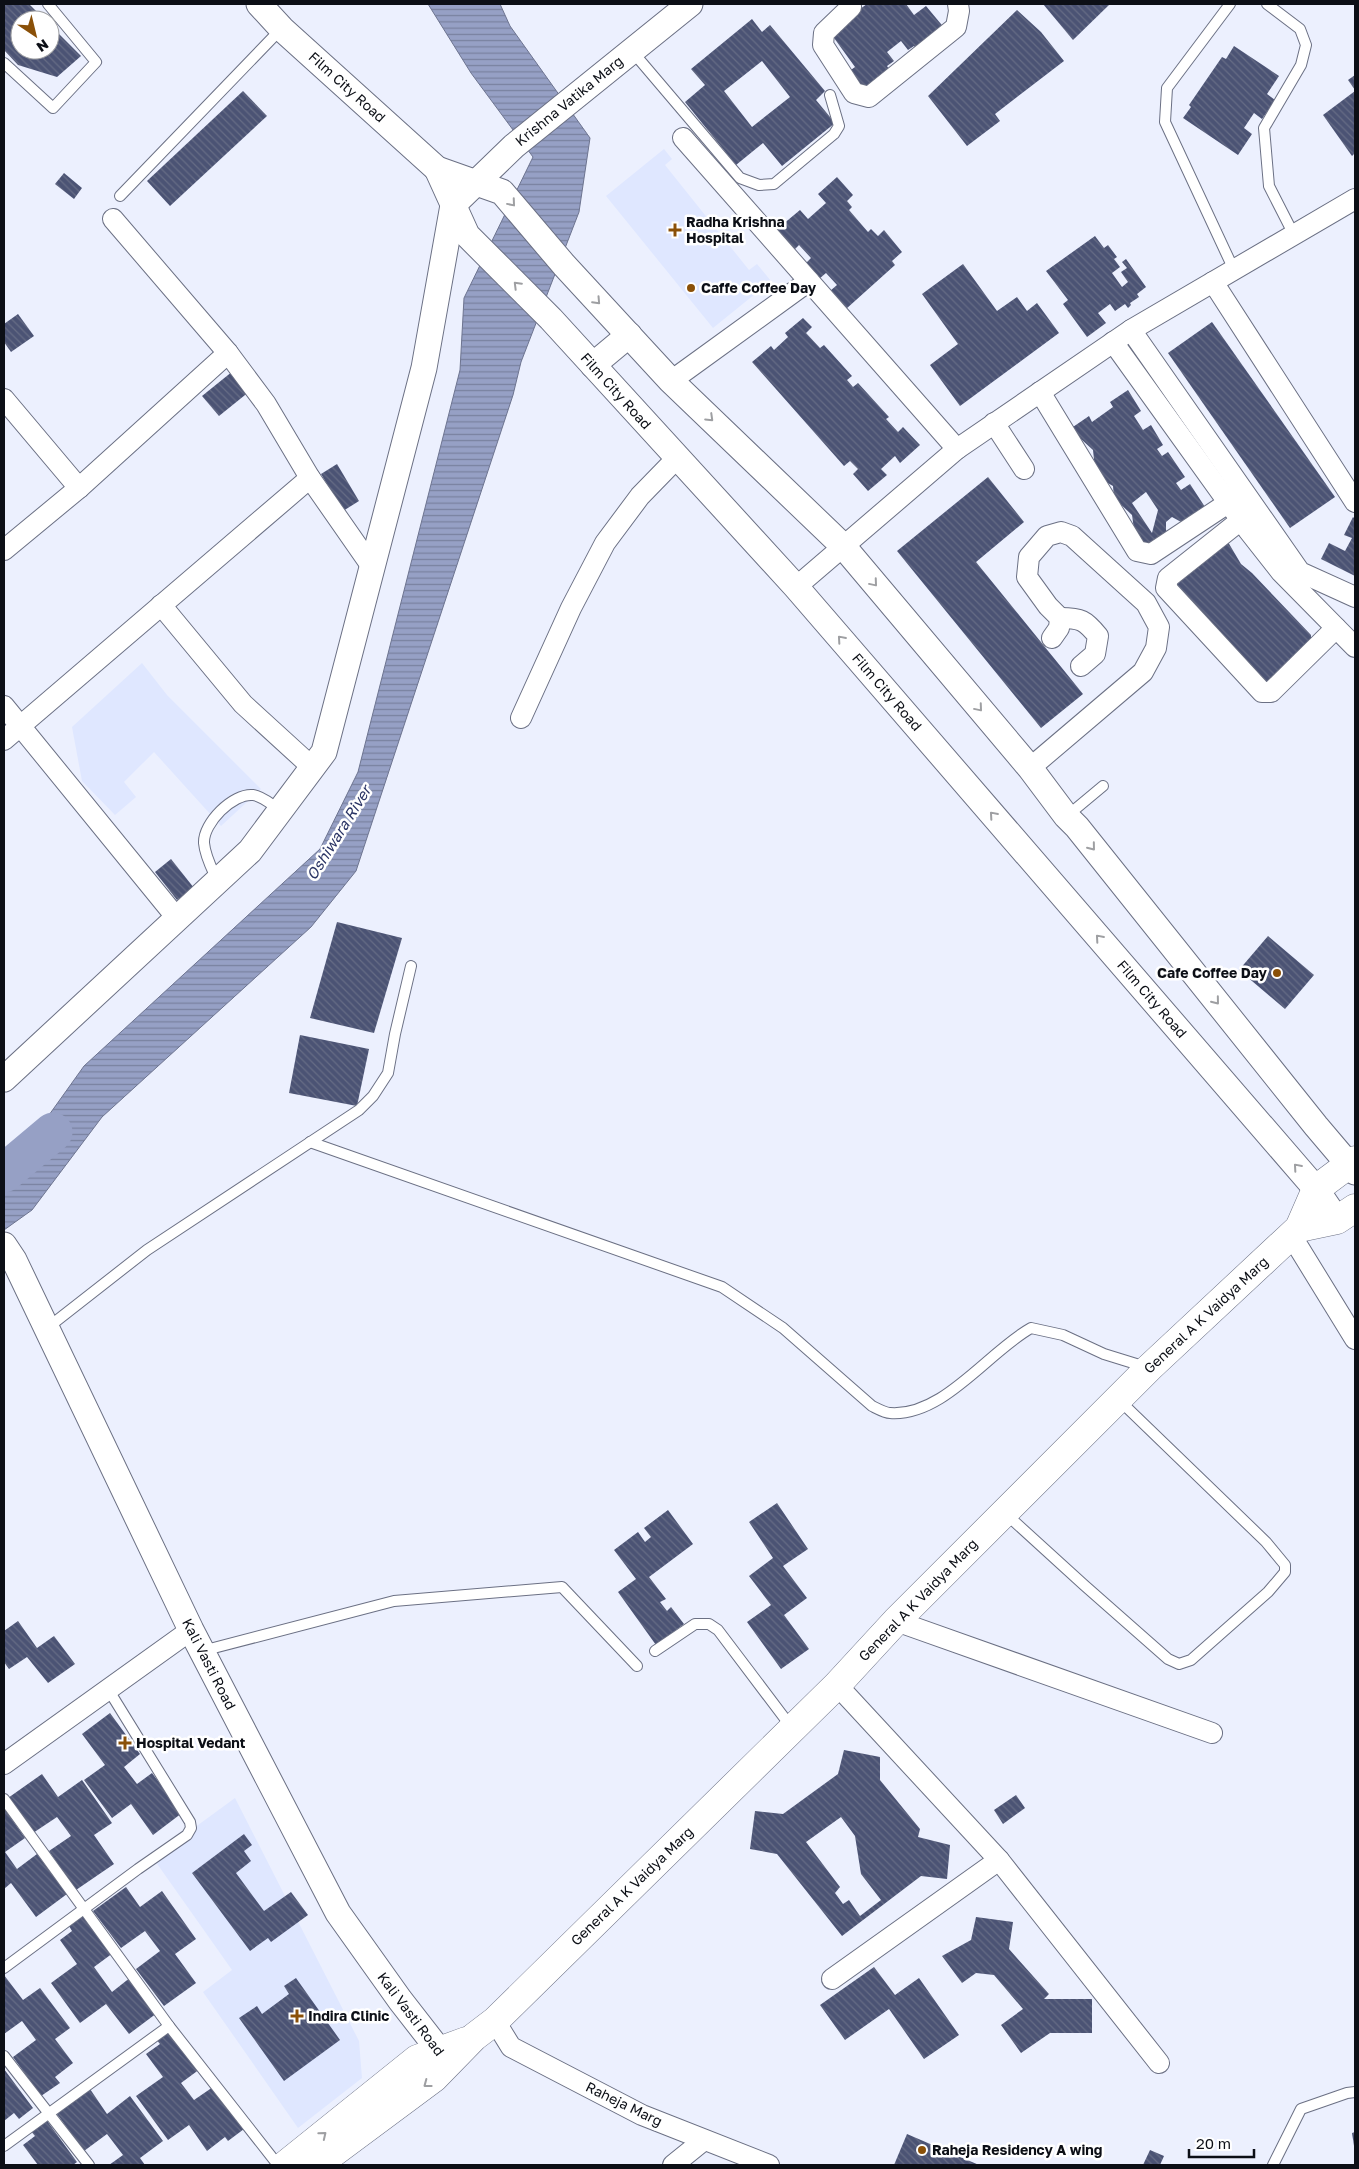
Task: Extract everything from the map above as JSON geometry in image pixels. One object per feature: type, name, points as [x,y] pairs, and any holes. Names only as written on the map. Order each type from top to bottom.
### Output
[{"type":"main road","points":[[1316,1189],[1353,1165]]},
{"type":"main road","name":"General A K Vaidya Marg","points":[[285,2165],[417,2059],[444,2057],[474,2038],[495,2021],[837,1686],[896,1621],[1149,1368],[1295,1232],[1316,1189]]},
{"type":"main road","points":[[1295,1232],[1346,1214]]},
{"type":"main road","name":"General A K Vaidya Marg","points":[[317,2165],[434,2078],[444,2057]]},
{"type":"street","name":"Film City Road","points":[[259,4],[282,28],[437,169],[467,235],[551,319],[796,587],[1316,1189],[1346,1214]]},
{"type":"street","name":"Krishna Vatika Marg","points":[[453,204],[514,146],[690,4]]},
{"type":"street","points":[[850,4],[851,7],[824,33],[823,45],[854,93],[869,97],[956,26],[959,11],[958,4]]},
{"type":"street","points":[[683,138],[956,449]]},
{"type":"street","name":"Film City Road","points":[[437,169],[502,192],[564,265],[671,381],[843,546],[1030,768],[1066,816],[1077,827],[1316,1126],[1353,1165]]},
{"type":"street","points":[[796,587],[956,449],[1132,330],[1355,199]]},
{"type":"street","points":[[4,1079],[176,917],[250,851],[324,752],[424,368],[453,204]]},
{"type":"street","points":[[113,220],[228,353],[266,404],[310,478],[372,567]]},
{"type":"street","points":[[671,381],[809,281]]},
{"type":"street","points":[[1213,282],[1355,502]]},
{"type":"street","points":[[1132,330],[1300,572],[1355,597]]},
{"type":"street","points":[[592,365],[629,335]]},
{"type":"street","points":[[1113,342],[1241,520],[1281,572],[1355,647]]},
{"type":"street","points":[[4,550],[79,488],[228,353]]},
{"type":"street","points":[[1040,392],[1137,551],[1151,554],[1228,502]]},
{"type":"street","points":[[4,399],[79,488]]},
{"type":"street","points":[[990,427],[1020,472]]},
{"type":"street","points":[[521,718],[571,608],[605,543],[640,496],[677,458]]},
{"type":"street","points":[[4,740],[310,478]]},
{"type":"street","points":[[1241,520],[1168,578],[1166,588],[1262,692],[1271,692],[1336,628]]},
{"type":"street","points":[[1030,768],[1143,672],[1156,648],[1159,627],[1146,603],[1072,536],[1061,532],[1047,536],[1029,557],[1027,577],[1048,606],[1060,618],[1076,618],[1088,624],[1098,636],[1095,654],[1081,666]]},
{"type":"street","points":[[161,605],[243,704],[312,767]]},
{"type":"street","points":[[1052,638],[1059,628],[1060,618]]},
{"type":"street","points":[[4,706],[176,917]]},
{"type":"street","points":[[1295,1232],[1355,1339]]},
{"type":"street","name":"Kali Vasti Road","points":[[9,1253],[196,1641],[338,1912],[400,2000],[444,2057]]},
{"type":"street","points":[[896,1621],[1212,1733]]},
{"type":"street","points":[[4,1764],[108,1689],[196,1641]]},
{"type":"street","points":[[837,1686],[999,1860],[1159,2063]]},
{"type":"street","points":[[832,1979],[999,1860]]},
{"type":"street","name":"Raheja Marg","points":[[495,2021],[511,2047],[642,2115],[769,2165]]},
{"type":"street","points":[[673,2165],[704,2140]]},
{"type":"lane","points":[[4,63],[53,108],[96,62],[48,4]]},
{"type":"lane","points":[[1230,4],[1167,88],[1165,122],[1234,270]]},
{"type":"lane","points":[[1267,4],[1300,29],[1306,45],[1301,66],[1264,128],[1269,186],[1294,235]]},
{"type":"lane","points":[[120,196],[282,28]]},
{"type":"lane","points":[[632,51],[740,178],[759,185],[774,184],[834,134],[839,126],[830,94]]},
{"type":"lane","points":[[1066,816],[1103,786]]},
{"type":"lane","points":[[217,880],[204,845],[207,826],[214,816],[241,797],[250,795],[258,796],[280,810]]},
{"type":"lane","points":[[46,1329],[147,1250],[359,1110],[373,1096],[388,1073],[411,966]]},
{"type":"lane","points":[[310,1142],[722,1287],[784,1328],[872,1406],[890,1413],[907,1411],[931,1404],[946,1396],[1017,1336],[1031,1328],[1063,1335],[1104,1354],[1149,1368]]},
{"type":"lane","points":[[1005,1512],[1168,1659],[1180,1664],[1191,1660],[1268,1592],[1285,1572],[1285,1565],[1266,1542],[1118,1399]]},
{"type":"lane","points":[[196,1641],[394,1601],[562,1587],[637,1666]]},
{"type":"lane","points":[[655,1651],[696,1624],[709,1624],[718,1630],[792,1729]]},
{"type":"lane","points":[[4,1968],[187,1836],[191,1828],[190,1822],[108,1689]]},
{"type":"lane","points":[[4,1799],[169,2026],[278,2165]]},
{"type":"lane","points":[[4,2146],[169,2026]]},
{"type":"lane","points":[[4,2056],[90,2165]]},
{"type":"lane","points":[[1273,2165],[1301,2109],[1347,2092],[1355,2092]]},
{"type":"shaded area","name":"Radha Krishna Hospital","points":[[664,149],[672,159],[665,165],[749,270],[757,264],[771,281],[713,328],[606,196]]},
{"type":"shaded area","points":[[142,663],[167,695],[261,789],[221,826],[154,752],[124,782],[136,797],[115,815],[82,781],[72,727]]},
{"type":"shaded area","points":[[235,1798],[359,2041],[362,2078],[298,2128],[203,1992],[232,1970],[153,1858]]},
{"type":"water","points":[[428,4],[500,4],[510,26],[590,138],[579,212],[521,362],[513,395],[356,871],[311,927],[102,1117],[32,1210],[4,1230],[4,1175],[9,1171],[84,1066],[320,849],[358,772],[460,370],[464,298],[533,157],[471,73]]},
{"type":"building","points":[[4,4],[29,4],[35,10],[10,10],[10,56],[4,50]]},
{"type":"building","points":[[867,4],[906,4],[914,15],[926,6],[946,30],[918,51],[914,46],[908,50],[901,41],[887,52],[894,61],[887,66],[892,74],[865,94],[848,72],[855,67],[829,31]]},
{"type":"building","points":[[1043,4],[1110,4],[1073,40]]},
{"type":"building","points":[[1017,10],[1041,32],[1064,61],[995,114],[1000,121],[967,146],[928,96]]},
{"type":"building","points":[[752,19],[762,32],[770,25],[825,91],[816,100],[835,123],[782,166],[763,143],[736,165],[685,102],[705,85],[691,69]],"holes":[[[762,61],[790,97],[752,127],[724,91]]]},
{"type":"building","points":[[60,35],[81,56],[57,77],[18,65],[13,60],[60,60]]},
{"type":"building","points":[[1234,46],[1279,76],[1267,94],[1275,100],[1262,119],[1254,113],[1244,128],[1252,134],[1238,155],[1183,118],[1191,107],[1189,105],[1222,57],[1226,59]]},
{"type":"building","points":[[1355,75],[1355,90],[1348,80]]},
{"type":"building","points":[[243,91],[267,116],[170,206],[147,181]]},
{"type":"building","points":[[1355,91],[1355,153],[1352,156],[1323,115]]},
{"type":"building","points":[[64,173],[82,188],[74,199],[55,184]]},
{"type":"building","points":[[837,177],[853,195],[847,201],[852,207],[849,210],[868,232],[871,229],[878,236],[884,230],[902,252],[892,261],[895,265],[846,309],[830,291],[837,285],[826,273],[819,279],[806,263],[811,258],[799,245],[794,250],[776,230],[800,210],[808,219],[826,203],[818,194]]},
{"type":"building","points":[[1095,236],[1104,248],[1108,245],[1117,257],[1114,259],[1120,267],[1112,273],[1122,287],[1128,282],[1121,272],[1127,268],[1122,262],[1126,259],[1146,287],[1137,294],[1139,297],[1130,303],[1131,305],[1128,308],[1125,304],[1115,311],[1110,304],[1098,313],[1106,323],[1087,337],[1063,304],[1068,300],[1046,271]]},
{"type":"building","points":[[963,264],[997,311],[1017,297],[1027,311],[1037,303],[1059,333],[960,406],[930,365],[958,344],[922,294]]},
{"type":"building","points":[[18,314],[34,336],[11,352],[4,342],[4,324]]},
{"type":"building","points":[[803,318],[812,327],[806,333],[820,348],[824,345],[852,376],[847,380],[853,387],[858,383],[889,417],[886,419],[898,432],[903,427],[920,445],[900,463],[895,456],[881,469],[887,475],[868,491],[853,474],[858,469],[850,461],[844,466],[752,362],[771,346],[774,350],[788,337],[785,333]]},
{"type":"building","points":[[1212,322],[1335,497],[1290,528],[1168,353]]},
{"type":"building","points":[[233,371],[250,391],[219,416],[202,396]]},
{"type":"building","points":[[1128,390],[1141,411],[1134,416],[1143,430],[1151,425],[1163,445],[1157,449],[1162,456],[1168,452],[1185,477],[1176,483],[1181,490],[1190,484],[1205,507],[1183,523],[1172,517],[1166,522],[1166,530],[1169,537],[1145,546],[1134,529],[1132,515],[1114,498],[1113,486],[1106,482],[1095,469],[1093,450],[1070,429],[1089,416],[1092,422],[1113,407],[1110,402]],"holes":[[[1146,492],[1158,510],[1152,533],[1132,503]]]},
{"type":"building","points":[[337,464],[359,501],[343,511],[321,474]]},
{"type":"building","points":[[988,477],[1024,522],[976,562],[1083,694],[1041,728],[897,551]]},
{"type":"building","points":[[1353,517],[1355,519],[1355,576],[1321,559],[1329,543],[1345,551],[1352,538],[1344,535]]},
{"type":"building","points":[[1228,542],[1241,564],[1252,573],[1311,635],[1311,645],[1269,682],[1263,681],[1175,586]]},
{"type":"building","points":[[171,859],[194,888],[177,900],[155,872]]},
{"type":"building","points":[[337,922],[402,938],[374,1033],[310,1018]]},
{"type":"building","name":"Cafe Coffee Day","points":[[1268,936],[1314,975],[1285,1009],[1239,970]]},
{"type":"building","points":[[300,1035],[369,1049],[357,1106],[289,1093]]},
{"type":"building","points":[[777,1503],[808,1549],[783,1566],[807,1598],[784,1615],[809,1649],[781,1669],[747,1622],[771,1605],[749,1576],[773,1558],[749,1522]]},
{"type":"building","points":[[668,1510],[693,1544],[649,1577],[666,1599],[660,1602],[667,1611],[671,1607],[684,1624],[656,1645],[618,1592],[636,1579],[614,1550],[638,1532],[645,1542],[651,1537],[644,1528]]},
{"type":"building","points":[[18,1621],[37,1648],[54,1636],[75,1664],[48,1683],[27,1657],[9,1669],[4,1662],[4,1631]]},
{"type":"building","points":[[110,1713],[140,1754],[124,1767],[137,1784],[152,1773],[182,1813],[153,1835],[131,1804],[112,1818],[84,1780],[105,1765],[82,1734]]},
{"type":"building","points":[[844,1750],[880,1757],[880,1780],[920,1829],[918,1837],[950,1845],[947,1879],[921,1876],[842,1936],[777,1854],[750,1849],[755,1811],[783,1814],[838,1774]],"holes":[[[841,1817],[855,1836],[861,1874],[881,1900],[860,1916],[849,1900],[843,1904],[835,1893],[840,1887],[806,1842]]]},
{"type":"building","points":[[42,1774],[58,1797],[82,1780],[112,1823],[94,1835],[114,1864],[76,1890],[49,1851],[71,1836],[57,1817],[33,1833],[8,1798]]},
{"type":"building","points":[[1016,1795],[1025,1808],[1003,1824],[994,1810]]},
{"type":"building","points":[[4,1808],[25,1838],[5,1852],[17,1869],[37,1854],[67,1894],[36,1917],[11,1883],[4,1889]]},
{"type":"building","points":[[244,1834],[252,1845],[244,1851],[251,1861],[236,1873],[264,1911],[291,1892],[308,1915],[271,1942],[268,1938],[250,1951],[192,1873]]},
{"type":"building","points":[[126,1887],[140,1907],[162,1891],[196,1939],[175,1954],[196,1983],[164,2006],[136,1969],[160,1951],[145,1931],[121,1948],[93,1911]]},
{"type":"building","points":[[84,1915],[113,1953],[94,1967],[112,1992],[131,1977],[157,2013],[129,2034],[106,2004],[80,2023],[51,1983],[77,1964],[60,1940],[72,1931],[69,1926]]},
{"type":"building","points":[[976,1917],[1013,1922],[1009,1949],[1049,1994],[1044,1999],[1092,1999],[1092,2033],[1050,2033],[1021,2053],[1001,2025],[1023,2009],[994,1975],[976,1973],[962,1983],[942,1956],[971,1940]]},
{"type":"building","points":[[874,1967],[895,1995],[919,1978],[959,2035],[924,2059],[889,2009],[845,2040],[820,2005]]},
{"type":"building","points":[[4,1975],[23,2000],[40,1988],[70,2028],[55,2039],[73,2063],[55,2077],[60,2083],[41,2096],[13,2057],[36,2040],[22,2021],[4,2034]]},
{"type":"building","points":[[296,1978],[340,2040],[284,2081],[239,2018],[257,2006],[262,2014],[289,1994],[284,1986]]},
{"type":"building","points":[[170,2027],[200,2069],[181,2083],[194,2100],[213,2087],[244,2129],[228,2141],[225,2137],[207,2151],[189,2125],[168,2140],[136,2096],[163,2077],[146,2054],[160,2044],[155,2038]]},
{"type":"building","points":[[4,2069],[33,2108],[19,2119],[14,2113],[4,2121]]},
{"type":"building","points":[[90,2089],[107,2114],[130,2096],[163,2141],[140,2158],[145,2165],[109,2165],[123,2155],[107,2134],[84,2151],[57,2114]]},
{"type":"building","points":[[45,2118],[77,2162],[73,2165],[38,2165],[23,2145],[35,2136],[30,2130]]},
{"type":"building","points":[[1355,2132],[1355,2146],[1354,2146],[1352,2133]]},
{"type":"building","name":"Raheja Residency A wing","points":[[907,2134],[979,2165],[894,2165]]},
{"type":"building","points":[[1150,2150],[1164,2156],[1160,2165],[1143,2165]]},
{"type":"waterway","name":"Oshiwara River","points":[[4,1173],[53,1132]]},
{"type":"place","name":"Radha Krishna Hospital","points":[[675,230]]},
{"type":"place","name":"Caffe Coffee Day","points":[[691,288]]},
{"type":"place","name":"Cafe Coffee Day","points":[[1277,973]]},
{"type":"place","name":"Hospital Vedant","points":[[125,1743]]},
{"type":"place","name":"Indira Clinic","points":[[297,2016]]},
{"type":"place","name":"Raheja Residency A wing","points":[[922,2150]]}]
